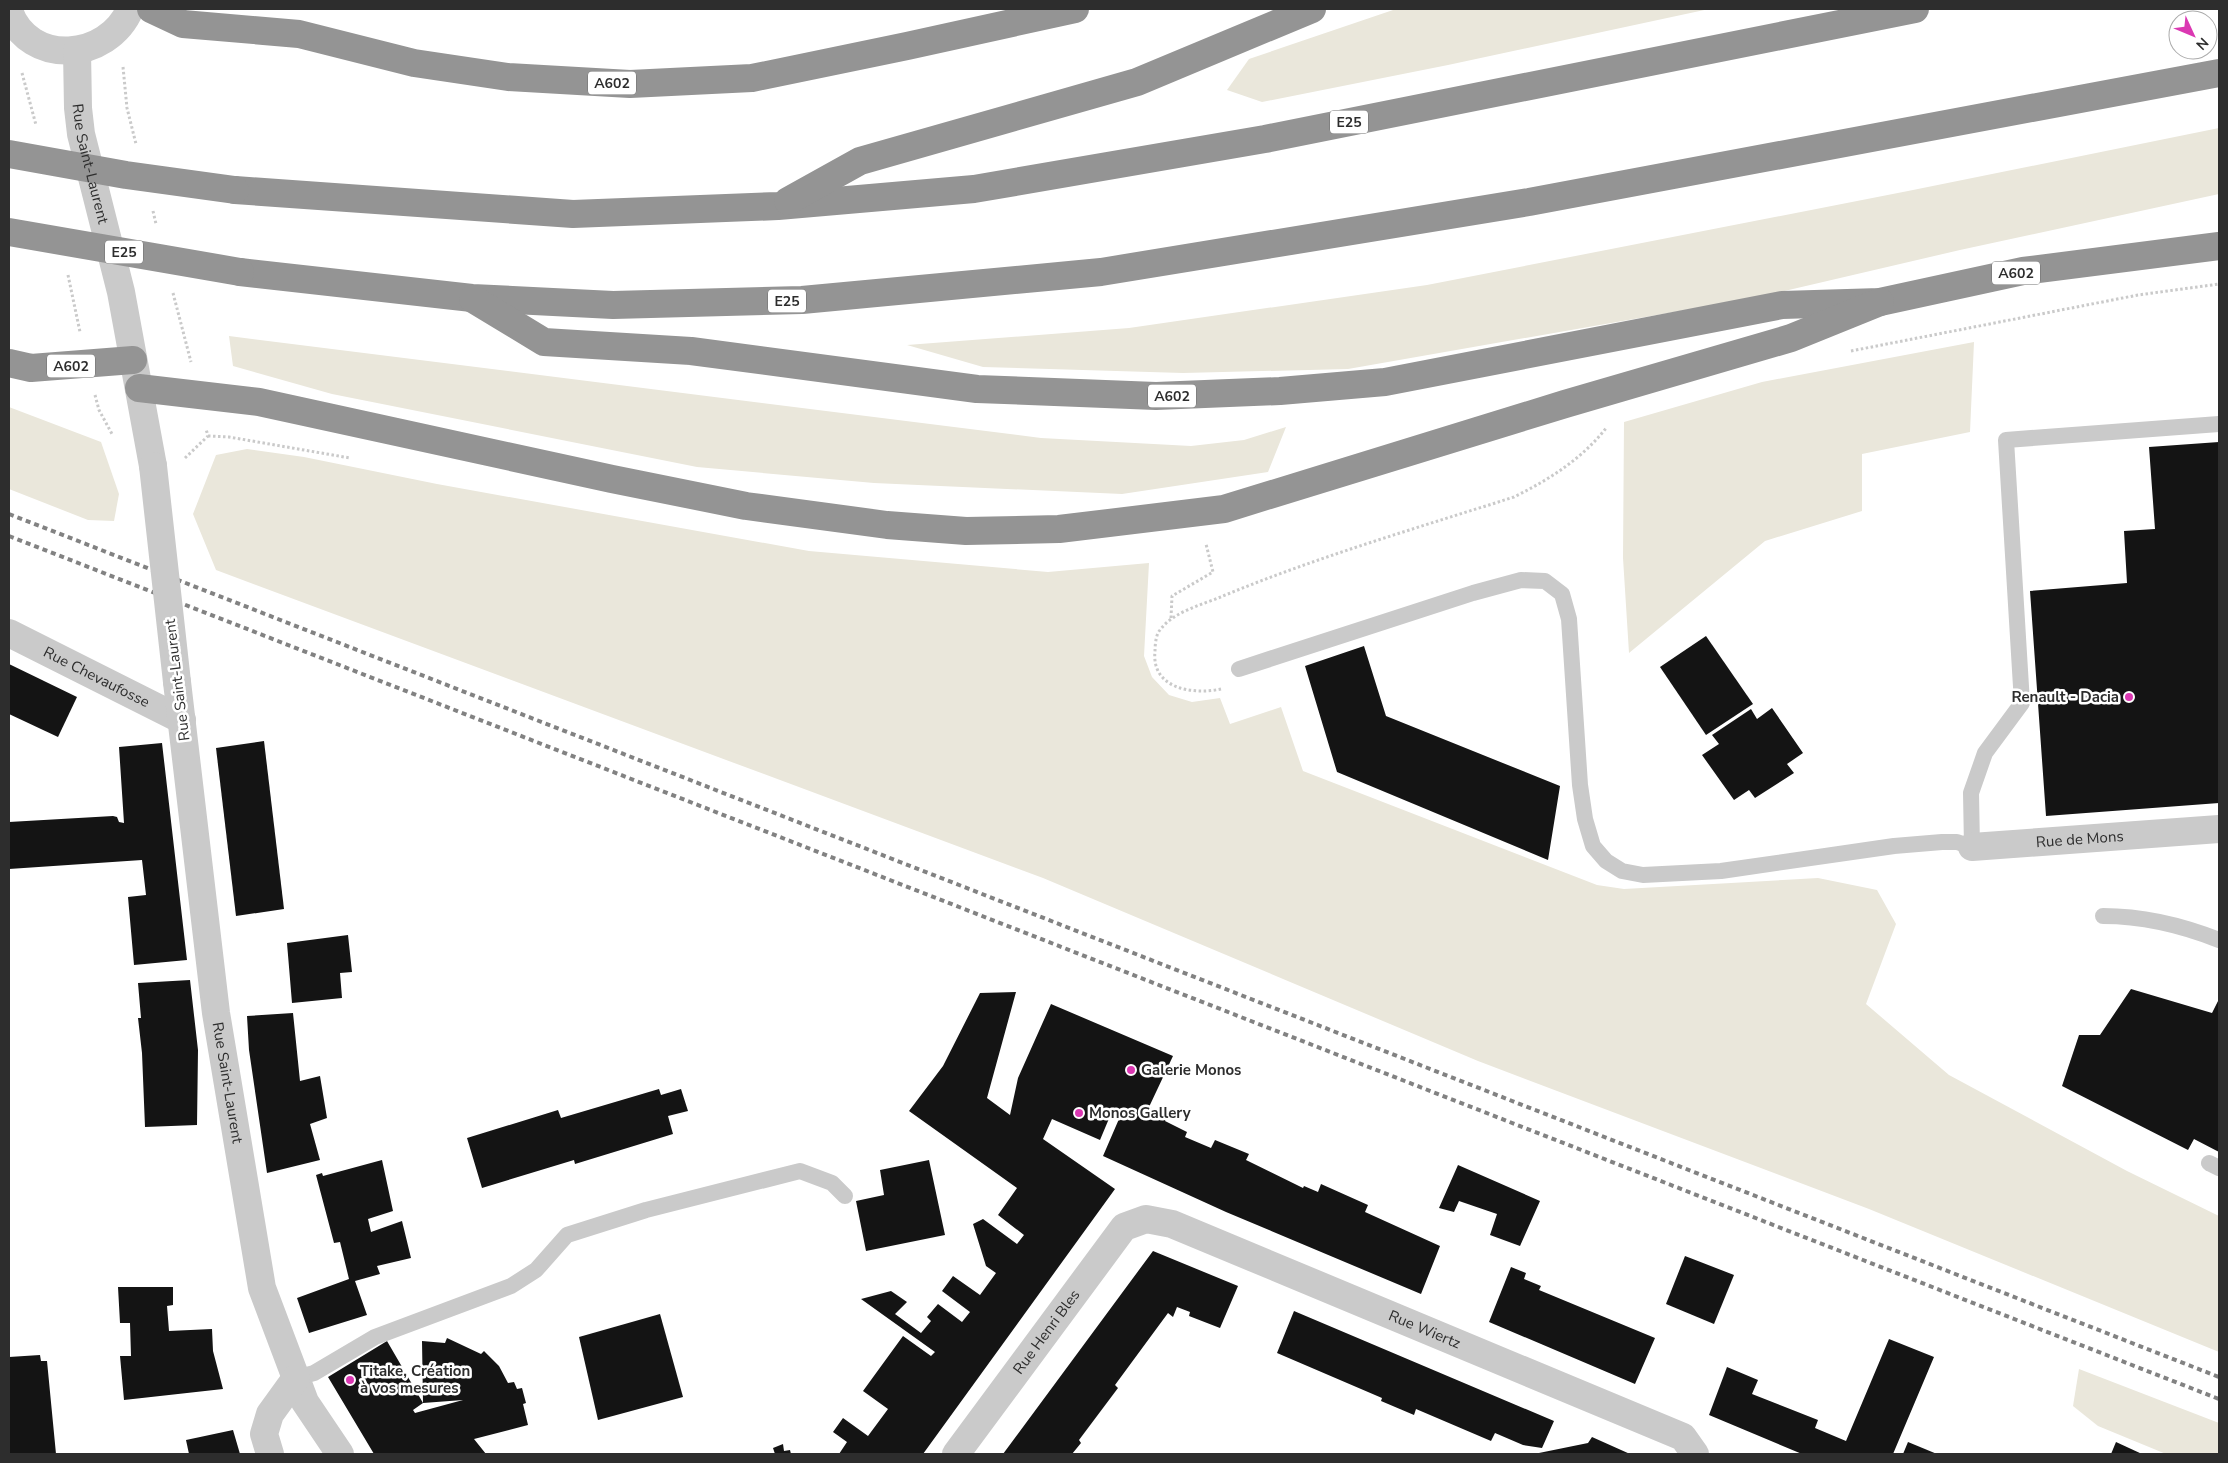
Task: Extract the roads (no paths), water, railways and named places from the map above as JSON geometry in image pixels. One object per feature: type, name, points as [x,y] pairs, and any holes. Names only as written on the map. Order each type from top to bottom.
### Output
[{"type":"highway","name":"A602","points":[[151,9],[183,24],[299,34],[433,66],[508,77],[630,84],[752,78],[1075,9]]},
{"type":"highway","points":[[778,206],[860,161],[1137,82],[1312,9]]},
{"type":"highway","name":"E25","points":[[9,154],[126,175],[235,190],[574,214],[778,206],[974,189],[1265,139],[1914,9]]},
{"type":"highway","name":"E25","points":[[9,232],[240,272],[472,298],[613,305],[802,300],[1101,272],[1529,202],[2219,73]]},
{"type":"highway","name":"A602","points":[[139,388],[259,402],[603,477],[746,506],[887,524],[966,531],[1059,529],[1224,509],[1565,404],[1791,338],[1880,302],[2023,272],[2219,246]]},
{"type":"highway","name":"A602","points":[[472,298],[544,342],[690,351],[977,389],[1156,396],[1280,391],[1385,382],[1782,304],[1880,302]]},
{"type":"highway","name":"A602","points":[[9,363],[31,368],[134,360]]},
{"type":"street","points":[[9,11],[23,33],[40,45],[59,51],[76,51],[98,45],[114,34],[130,9]]},
{"type":"street","name":"Rue Saint-Laurent","points":[[76,51],[78,108],[82,134],[121,292],[153,466],[216,1013],[262,1288],[305,1402],[340,1454]]},
{"type":"street","name":"Rue Chevaufosse","points":[[9,633],[182,720]]},
{"type":"street","name":"Rue de Mons","points":[[1972,847],[2219,829]]},
{"type":"street","name":"Rue de Mons","points":[[2187,831],[2219,840]]},
{"type":"street","name":"Rue Henri Bles","points":[[956,1454],[1124,1227],[1146,1220]]},
{"type":"street","name":"Rue Wiertz","points":[[1146,1220],[1172,1224],[1683,1437],[1695,1454]]},
{"type":"street","points":[[270,1454],[264,1434],[270,1414],[296,1378]]},
{"type":"lane","points":[[1238,669],[1473,593],[1521,580],[1545,581],[1562,594],[1569,618],[1580,785],[1585,819],[1593,846],[1606,861],[1622,871],[1643,875],[1680,874],[1777,864],[1894,846],[1957,842],[1972,847],[1970,793],[1985,753],[2022,703],[2006,440],[2219,424]]},
{"type":"lane","points":[[2103,916],[2131,916],[2173,923],[2219,940]]},
{"type":"lane","points":[[296,1378],[314,1372],[376,1337],[511,1286],[536,1270],[567,1235],[646,1210],[800,1171],[832,1183],[844,1196]]},
{"type":"railway","points":[[9,514],[2219,1377]]},
{"type":"railway","points":[[9,536],[2219,1399]]},
{"type":"place","name":"Renault - Dacia","points":[[2129,697]]},
{"type":"place","name":"Galerie Monos","points":[[1131,1070]]},
{"type":"place","name":"Monos Gallery","points":[[1079,1113]]},
{"type":"place","name":"Titake, Création à vos mesures","points":[[350,1380]]}]
